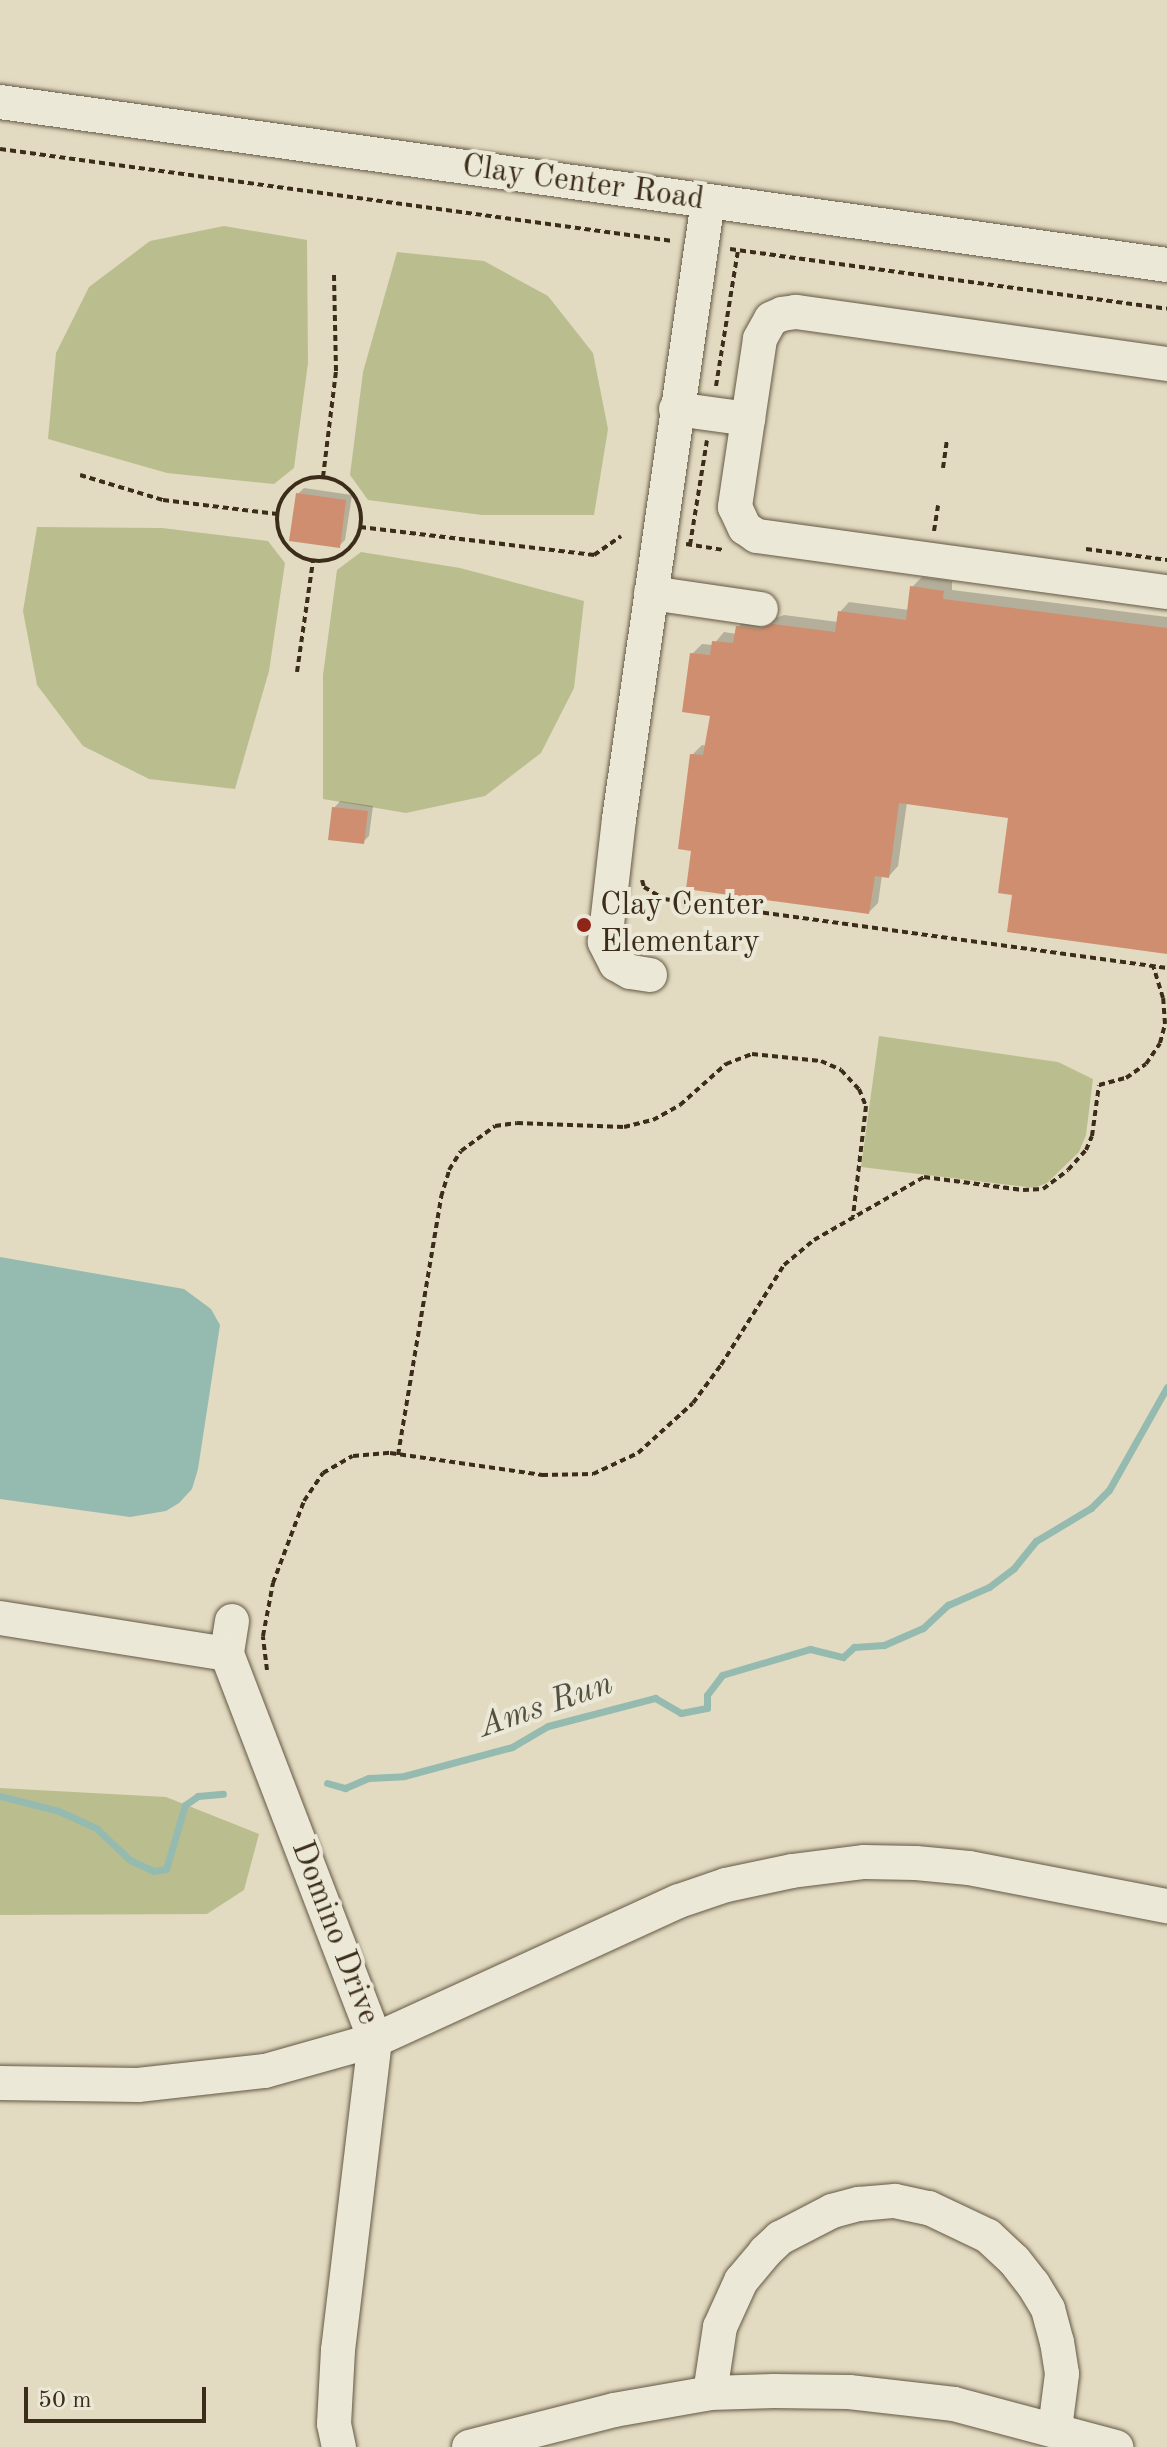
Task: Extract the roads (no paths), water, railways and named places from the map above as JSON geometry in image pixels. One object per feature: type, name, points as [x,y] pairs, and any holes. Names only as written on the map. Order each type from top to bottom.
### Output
[{"type":"street","name":"Clay Center Road","points":[[0,102],[1167,265]]},
{"type":"street","points":[[650,975],[630,972],[616,964],[605,942],[676,409],[708,201]]},
{"type":"street","points":[[1167,364],[796,312],[782,314],[771,319],[760,339],[735,507],[745,528],[757,536],[1167,592]]},
{"type":"street","points":[[676,409],[748,419]]},
{"type":"street","points":[[651,593],[761,609]]},
{"type":"street","name":"Domino Drive","points":[[0,1618],[230,1638],[375,2040],[338,2350],[334,2424],[339,2447]]},
{"type":"street","points":[[0,2083],[173,2083],[265,2071],[375,2040],[679,1901],[726,1885],[792,1871],[864,1862],[916,1863],[969,1868],[1167,1906]]},
{"type":"street","points":[[710,2393],[715,2348],[728,2304],[741,2281],[765,2252],[780,2238],[832,2211],[859,2204],[895,2201],[929,2208],[988,2236],[1014,2260],[1033,2284],[1048,2309],[1062,2374],[1055,2429]]},
{"type":"street","points":[[469,2447],[614,2410],[710,2393],[849,2392],[954,2404],[1116,2447]]},
{"type":"water","points":[[0,1257],[184,1289],[211,1309],[220,1325],[198,1469],[192,1489],[179,1503],[166,1511],[130,1517],[0,1499]]},
{"type":"waterway","name":"Ams Run","points":[[327,1783],[345,1788],[369,1778],[404,1776],[512,1747],[548,1726],[655,1698],[681,1713],[707,1708],[707,1695],[722,1675],[810,1649],[843,1657],[854,1647],[884,1645],[923,1628],[948,1605],[989,1587],[1014,1568],[1036,1541],[1091,1508],[1109,1490],[1167,1387]]},
{"type":"waterway","name":"Ams Run","points":[[0,1796],[59,1811],[96,1828],[130,1860],[154,1871],[166,1869],[185,1805],[198,1796],[223,1794]]},
{"type":"place","name":"Clay Center Elementary","points":[[584,925]]}]
